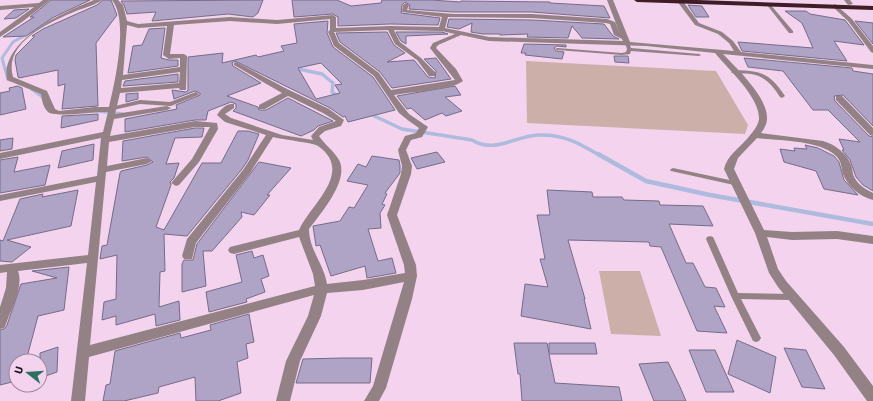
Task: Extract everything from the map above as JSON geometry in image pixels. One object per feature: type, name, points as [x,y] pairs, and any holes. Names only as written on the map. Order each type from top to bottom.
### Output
[{"type":"highway","points":[[637,0],[873,8]]},
{"type":"highway","points":[[753,0],[849,2],[873,5]]},
{"type":"street","points":[[0,35],[47,0]]},
{"type":"street","points":[[99,0],[68,13],[24,37],[16,45],[9,58],[7,66],[10,78],[44,93],[48,106],[52,111],[59,113],[95,109],[112,111],[167,108]]},
{"type":"street","points":[[78,401],[85,352],[105,137],[119,78],[124,22],[120,5],[115,0]]},
{"type":"street","points":[[610,0],[627,44]]},
{"type":"street","points":[[680,2],[697,24],[720,33],[731,42],[739,54]]},
{"type":"street","points":[[0,8],[40,5]]},
{"type":"street","points":[[406,5],[404,11],[445,15],[532,16],[607,21],[613,23],[616,34],[627,44]]},
{"type":"street","points":[[836,6],[850,20],[872,49]]},
{"type":"street","points":[[442,30],[445,15]]},
{"type":"street","points":[[124,22],[138,26],[230,19],[277,22],[333,17],[334,30],[331,32],[336,41],[353,58],[375,73],[400,110],[411,121],[424,127],[421,133],[408,138],[404,142],[402,150],[407,166],[406,174],[392,215],[410,265],[411,276],[406,299],[379,388],[371,401]]},
{"type":"street","points":[[117,91],[183,86],[184,56],[166,56],[171,23]]},
{"type":"street","points":[[334,30],[390,28],[442,30],[459,34],[510,40],[627,44],[873,67]]},
{"type":"street","points":[[390,28],[397,43],[419,59],[432,74]]},
{"type":"street","points":[[389,93],[452,84],[459,81],[453,71],[433,48],[435,44],[459,34]]},
{"type":"street","points":[[718,52],[754,95],[763,112],[763,120],[755,136],[730,164],[729,169],[760,234],[773,270],[792,297],[839,351],[873,397]]},
{"type":"street","points":[[236,64],[288,93],[326,111],[340,120],[338,124],[318,130],[315,136],[318,143],[336,163],[336,168],[330,190],[304,232],[305,241],[320,278],[321,289],[314,319],[295,356],[288,374],[283,401]]},
{"type":"street","points":[[119,78],[184,68]]},
{"type":"street","points":[[262,107],[288,93]]},
{"type":"street","points":[[839,98],[873,133]]},
{"type":"street","points":[[231,106],[224,110],[221,115],[228,120],[271,133],[281,138],[318,143]]},
{"type":"street","points":[[0,156],[105,137],[204,123],[214,125],[214,129],[196,160],[176,183]]},
{"type":"street","points":[[188,256],[191,242],[247,171],[271,133]]},
{"type":"street","points":[[755,136],[823,144],[832,148],[845,162],[849,176],[855,185],[873,197]]},
{"type":"street","points":[[0,198],[102,174],[147,161]]},
{"type":"street","points":[[234,250],[304,232]]},
{"type":"street","points":[[760,234],[792,236],[838,235],[873,240]]},
{"type":"street","points":[[5,269],[93,258]]},
{"type":"street","points":[[0,324],[14,282],[14,273],[5,269]]},
{"type":"street","points":[[85,352],[321,289],[363,285],[411,276]]},
{"type":"lane","points":[[768,4],[791,32]]},
{"type":"lane","points":[[557,49],[622,54],[628,52],[627,44],[699,54]]},
{"type":"lane","points":[[734,72],[764,74],[772,81],[782,96]]},
{"type":"lane","points":[[112,111],[140,102],[171,104],[196,94]]},
{"type":"lane","points":[[673,170],[734,182]]},
{"type":"lane","points":[[710,239],[735,296],[756,338]]},
{"type":"lane","points":[[735,296],[792,297]]},
{"type":"shaded area","points":[[526,61],[716,71],[748,125],[745,134],[527,123]]},
{"type":"shaded area","points":[[599,271],[640,271],[661,336],[611,334]]},
{"type":"building","points":[[51,0],[90,0],[52,18],[26,36],[3,37],[34,17],[30,17]]},
{"type":"building","points":[[103,0],[111,0],[117,15],[96,43],[98,106],[62,109],[65,84],[58,86],[58,70],[19,78],[15,60],[16,55],[35,36],[32,36],[43,29],[97,5]]},
{"type":"building","points":[[263,0],[258,13],[253,17],[228,14],[152,21],[156,12],[127,14],[121,1]]},
{"type":"building","points":[[292,0],[337,0],[351,6],[381,3],[382,0],[550,2],[604,6],[610,18],[532,12],[454,12],[409,9],[410,5],[405,2],[402,5],[401,13],[440,18],[438,25],[390,24],[338,26],[338,17],[333,14],[294,17]]},
{"type":"building","points":[[688,5],[702,6],[709,17],[696,17]]},
{"type":"building","points":[[29,9],[16,18],[4,19],[14,10]]},
{"type":"building","points":[[785,11],[806,11],[810,14],[845,20],[864,45],[834,41],[847,61],[742,51],[738,42],[813,48],[802,23]]},
{"type":"building","points":[[449,19],[532,20],[604,24],[613,36],[619,39],[582,38],[572,26],[568,38],[527,37],[528,34],[483,34],[471,32],[472,23],[459,29],[447,27]]},
{"type":"building","points":[[328,21],[327,33],[333,47],[373,77],[395,110],[348,122],[345,116],[343,117],[330,108],[235,61],[232,63],[233,66],[261,83],[227,96],[258,107],[259,110],[266,110],[288,98],[333,121],[318,126],[314,130],[301,136],[233,111],[236,108],[236,104],[231,102],[208,111],[206,120],[195,120],[125,132],[125,119],[177,109],[176,105],[200,95],[200,93],[195,91],[174,99],[172,90],[186,92],[188,90],[188,57],[223,53],[222,63],[256,55],[258,57],[284,51],[281,46],[297,43],[294,24]],"holes":[[[321,63],[342,84],[335,85],[340,93],[316,99],[298,68]]]},
{"type":"building","points":[[855,21],[873,23],[873,44]]},
{"type":"building","points":[[165,28],[161,58],[178,60],[178,66],[128,73],[133,46],[142,45],[149,29]]},
{"type":"building","points":[[387,32],[394,45],[405,53],[387,62],[414,60],[428,77],[435,78],[436,71],[424,59],[436,58],[451,79],[392,88],[380,72],[340,42],[336,33]]},
{"type":"building","points":[[396,32],[442,32],[448,34],[406,36],[406,44],[401,41]]},
{"type":"building","points":[[524,44],[566,45],[566,47],[557,46],[554,48],[556,51],[564,52],[562,59],[525,55],[526,53],[521,53]]},
{"type":"building","points":[[614,56],[628,56],[629,63],[615,62]]},
{"type":"building","points":[[744,58],[852,68],[853,71],[873,74],[873,126],[843,95],[834,96],[835,101],[869,136],[873,137],[873,191],[863,185],[856,177],[850,160],[842,150],[844,150],[839,139],[860,142],[828,110],[813,110],[783,71],[748,67]]},
{"type":"building","points":[[178,74],[178,82],[123,86],[125,81]]},
{"type":"building","points":[[18,86],[22,88],[26,109],[0,115],[0,93],[10,91],[9,88]]},
{"type":"building","points":[[455,86],[461,95],[445,97],[462,111],[446,116],[442,113],[425,120],[411,108],[407,109],[397,96]]},
{"type":"building","points":[[138,93],[138,99],[126,102],[126,94]]},
{"type":"building","points":[[98,114],[98,120],[61,128],[62,116]]},
{"type":"building","points":[[195,128],[204,128],[202,137],[175,138],[166,164],[179,163],[174,178],[170,182],[171,185],[156,227],[164,230],[202,163],[221,163],[238,131],[248,131],[259,134],[248,160],[242,169],[187,236],[164,234],[165,271],[160,272],[159,307],[179,301],[180,320],[156,326],[155,314],[116,325],[116,316],[102,320],[104,302],[116,299],[117,255],[100,259],[102,246],[107,245],[120,173],[121,171],[147,165],[153,162],[147,157],[122,161],[123,141]]},
{"type":"building","points":[[13,138],[12,149],[0,151],[0,140]]},
{"type":"building","points":[[94,144],[93,160],[58,168],[62,151]]},
{"type":"building","points":[[805,145],[818,148],[834,156],[839,162],[844,180],[858,195],[824,189],[816,171],[784,162],[780,149],[795,151],[794,148],[807,149]]},
{"type":"building","points":[[437,152],[445,162],[417,169],[411,158]]},
{"type":"building","points":[[372,156],[399,160],[400,173],[385,193],[387,194],[382,204],[385,205],[380,213],[381,228],[368,229],[378,261],[392,258],[396,273],[367,278],[365,266],[331,276],[320,245],[316,246],[313,226],[340,221],[349,207],[354,208],[368,185],[347,181],[358,164],[366,167]]},
{"type":"building","points":[[18,157],[14,172],[50,165],[45,185],[0,193],[0,160]]},
{"type":"building","points":[[259,162],[291,168],[267,195],[270,195],[254,215],[241,212],[242,217],[212,251],[203,251],[206,286],[182,292],[182,264],[184,260],[193,260],[197,244]]},
{"type":"building","points":[[78,190],[71,226],[7,240],[31,247],[12,262],[0,261],[0,240],[3,241],[20,199],[43,194],[42,197]]},
{"type":"building","points":[[547,190],[592,192],[593,197],[622,197],[624,200],[659,201],[660,205],[703,206],[713,226],[669,224],[686,263],[693,263],[705,287],[716,288],[725,307],[714,306],[727,333],[697,331],[661,247],[650,246],[649,242],[568,240],[585,299],[591,329],[521,316],[525,284],[548,287],[540,259],[545,259],[537,215],[550,215]]},
{"type":"building","points":[[252,251],[254,258],[263,255],[269,276],[261,279],[265,292],[246,299],[247,302],[209,312],[206,292],[242,282],[236,255]]},
{"type":"building","points":[[69,267],[64,310],[38,316],[28,353],[8,353],[8,383],[0,385],[0,330],[4,329],[7,325],[21,284],[57,278],[32,271]]},
{"type":"building","points":[[249,314],[254,342],[246,344],[248,358],[237,362],[241,393],[218,401],[196,401],[195,377],[159,387],[158,393],[124,401],[103,401],[106,385],[110,384],[115,351],[180,333],[181,338],[211,330],[210,325]]},
{"type":"building","points":[[737,340],[776,357],[770,393],[728,374]]},
{"type":"building","points":[[514,343],[547,343],[549,353],[549,343],[595,343],[597,354],[549,354],[555,383],[619,387],[622,401],[522,401],[520,374],[518,374]]},
{"type":"building","points":[[58,347],[57,372],[48,375],[48,353],[40,353]]},
{"type":"building","points":[[784,348],[806,350],[825,389],[802,387]]},
{"type":"building","points":[[689,350],[715,350],[734,392],[706,392]]},
{"type":"building","points":[[372,358],[370,383],[296,383],[303,359]]},
{"type":"building","points":[[668,362],[686,401],[654,401],[639,364]]},
{"type":"waterway","points":[[5,69],[2,58],[13,42],[52,20]]},
{"type":"waterway","points":[[5,68],[8,79],[11,80]]},
{"type":"waterway","points":[[297,69],[294,68],[322,74],[333,83],[332,92],[340,98]]},
{"type":"waterway","points":[[32,89],[43,97],[44,101]]},
{"type":"waterway","points":[[98,111],[122,114]]},
{"type":"waterway","points":[[368,113],[402,129],[472,140],[480,144],[488,145],[496,145],[529,136],[555,136],[578,143],[599,155]]},
{"type":"waterway","points":[[598,154],[646,181],[710,195],[873,224]]}]
